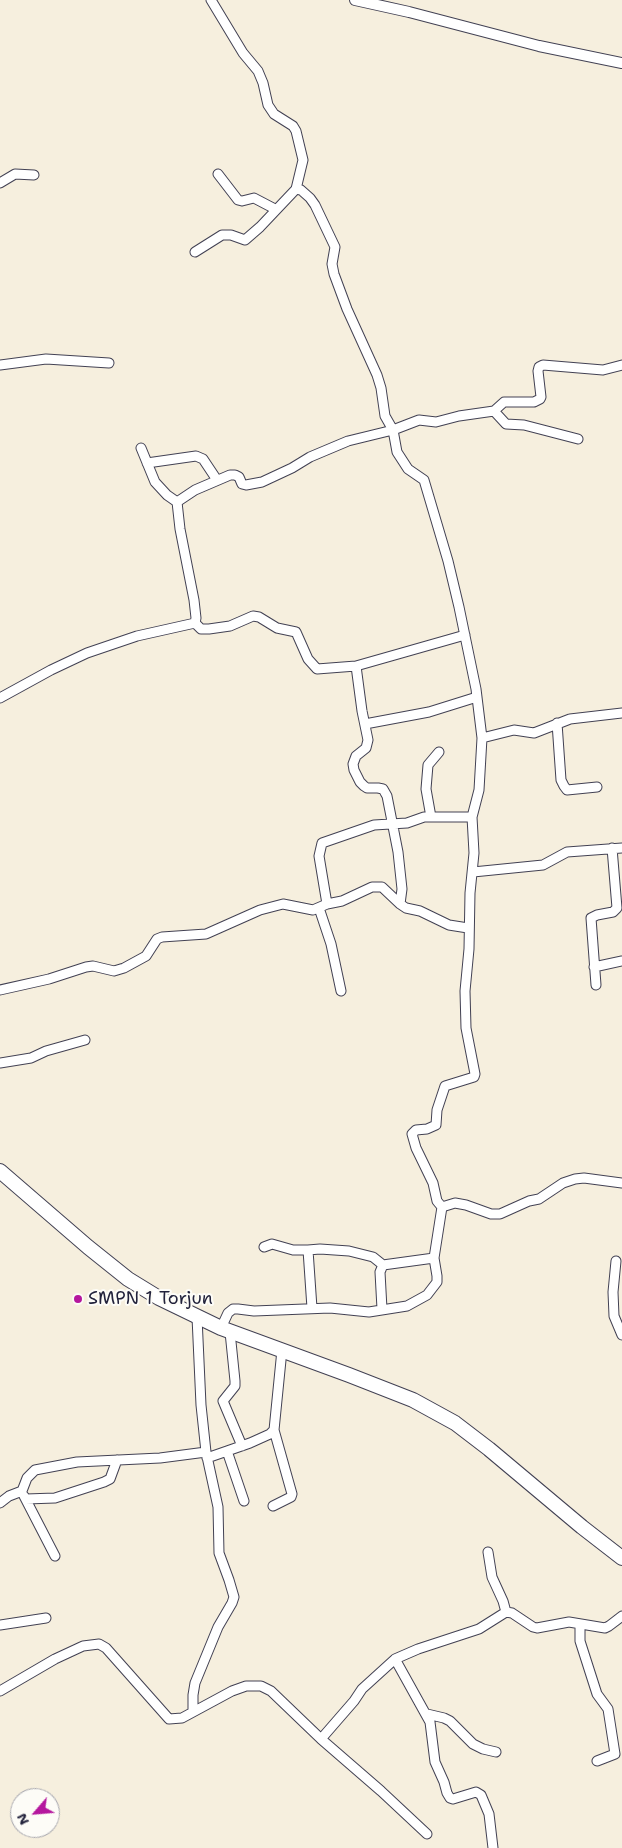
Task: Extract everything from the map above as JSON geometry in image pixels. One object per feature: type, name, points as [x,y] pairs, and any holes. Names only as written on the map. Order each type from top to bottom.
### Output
[{"type":"main road","points":[[0,1171],[128,1279],[159,1298],[197,1318],[226,1330],[413,1400],[455,1423],[622,1558]]},
{"type":"street","points":[[195,252],[222,235],[232,235],[245,240],[296,189],[303,160],[296,131],[293,126],[277,116],[268,105],[258,71],[243,53],[211,0]]},
{"type":"street","points":[[356,0],[539,46],[622,63]]},
{"type":"street","points":[[0,183],[15,174],[34,175]]},
{"type":"street","points":[[218,174],[238,200],[254,198],[276,209]]},
{"type":"street","points":[[242,1446],[223,1401],[236,1382],[226,1330],[228,1313],[233,1310],[312,1308],[369,1312],[407,1306],[427,1295],[436,1282],[434,1258],[442,1207],[437,1201],[433,1183],[416,1148],[412,1134],[416,1130],[427,1129],[436,1125],[437,1110],[445,1086],[474,1078],[475,1074],[466,1028],[465,991],[474,853],[472,816],[480,782],[482,738],[477,697],[465,635],[448,561],[424,480],[408,469],[402,462],[395,445],[393,430],[385,416],[376,375],[334,274],[332,264],[334,247],[315,205],[301,190],[296,189]]},
{"type":"street","points":[[0,365],[46,358],[109,363]]},
{"type":"street","points":[[177,502],[194,490],[235,475],[239,477],[242,484],[262,482],[310,457],[348,441],[393,430],[419,420],[436,422],[494,410],[504,402],[527,402],[540,399],[541,384],[538,371],[541,365],[603,370],[622,365]]},
{"type":"street","points":[[494,410],[506,424],[524,425],[578,439]]},
{"type":"street","points":[[141,448],[160,488],[177,502],[184,553],[194,600],[195,623]]},
{"type":"street","points":[[147,463],[196,456],[203,459],[217,480]]},
{"type":"street","points":[[195,623],[202,629],[209,629],[230,626],[253,616],[259,618],[277,628],[296,632],[308,659],[317,669],[356,666],[465,635]]},
{"type":"street","points":[[0,698],[87,653],[137,636],[195,623]]},
{"type":"street","points":[[356,666],[368,745],[356,756],[354,770],[364,786],[378,788],[385,792],[394,825],[402,889],[400,904]]},
{"type":"street","points":[[365,724],[429,712],[477,697]]},
{"type":"street","points":[[482,738],[514,730],[528,733],[541,732],[557,723],[570,719],[622,713]]},
{"type":"street","points":[[557,723],[561,780],[564,786],[567,790],[597,787]]},
{"type":"street","points":[[430,817],[426,789],[428,765],[439,752]]},
{"type":"street","points":[[341,991],[323,906],[319,856],[322,843],[374,825],[394,825],[430,817],[472,816]]},
{"type":"street","points":[[596,985],[592,918],[597,915],[613,912],[617,908],[612,848]]},
{"type":"street","points":[[473,872],[543,865],[567,852],[622,848]]},
{"type":"street","points":[[0,990],[49,979],[86,967],[93,966],[114,971],[124,968],[146,956],[153,944],[162,937],[206,934],[260,910],[283,904],[313,910],[342,902],[364,890],[378,886],[386,890],[406,908],[420,911],[450,925],[468,928]]},
{"type":"street","points":[[594,966],[622,961]]},
{"type":"street","points":[[0,1063],[31,1058],[46,1051],[85,1040]]},
{"type":"street","points":[[442,1207],[455,1203],[490,1214],[500,1214],[529,1200],[539,1199],[563,1183],[575,1179],[584,1178],[622,1183]]},
{"type":"street","points":[[264,1247],[272,1244],[292,1250],[349,1251],[373,1257],[384,1264],[434,1258]]},
{"type":"street","points":[[308,1250],[312,1308]]},
{"type":"street","points":[[616,1261],[613,1292],[614,1316],[622,1335]]},
{"type":"street","points":[[382,1309],[380,1272],[384,1264]]},
{"type":"street","points":[[193,1711],[195,1683],[218,1627],[234,1597],[219,1553],[218,1507],[207,1455],[201,1405],[197,1318]]},
{"type":"street","points":[[274,1506],[291,1497],[292,1494],[274,1430],[282,1350]]},
{"type":"street","points":[[55,1556],[24,1495],[26,1478],[35,1470],[77,1462],[207,1455],[242,1446],[270,1434],[274,1430]]},
{"type":"street","points":[[226,1451],[244,1500]]},
{"type":"street","points":[[0,1502],[9,1496],[24,1495],[54,1498],[104,1482],[110,1479],[117,1460]]},
{"type":"street","points":[[488,1552],[492,1577],[503,1600],[506,1612]]},
{"type":"street","points":[[324,1737],[354,1702],[362,1689],[396,1659],[418,1649],[479,1629],[506,1612],[512,1613],[533,1627],[576,1622],[580,1625],[605,1628],[622,1616]]},
{"type":"street","points":[[0,1625],[46,1618]]},
{"type":"street","points":[[580,1625],[581,1646],[597,1694],[608,1709],[619,1755],[598,1761]]},
{"type":"street","points":[[0,1691],[55,1659],[83,1646],[99,1644],[106,1648],[169,1719],[182,1718],[232,1691],[246,1686],[261,1686],[271,1691],[324,1737],[427,1834]]},
{"type":"street","points":[[396,1659],[427,1714],[432,1730],[435,1762],[447,1793],[453,1799],[476,1792],[482,1796],[489,1814],[493,1848]]},
{"type":"street","points":[[427,1714],[450,1721],[473,1744],[496,1752]]},
{"type":"place","name":"SMPN 1 Torjun","points":[[78,1299]]}]
